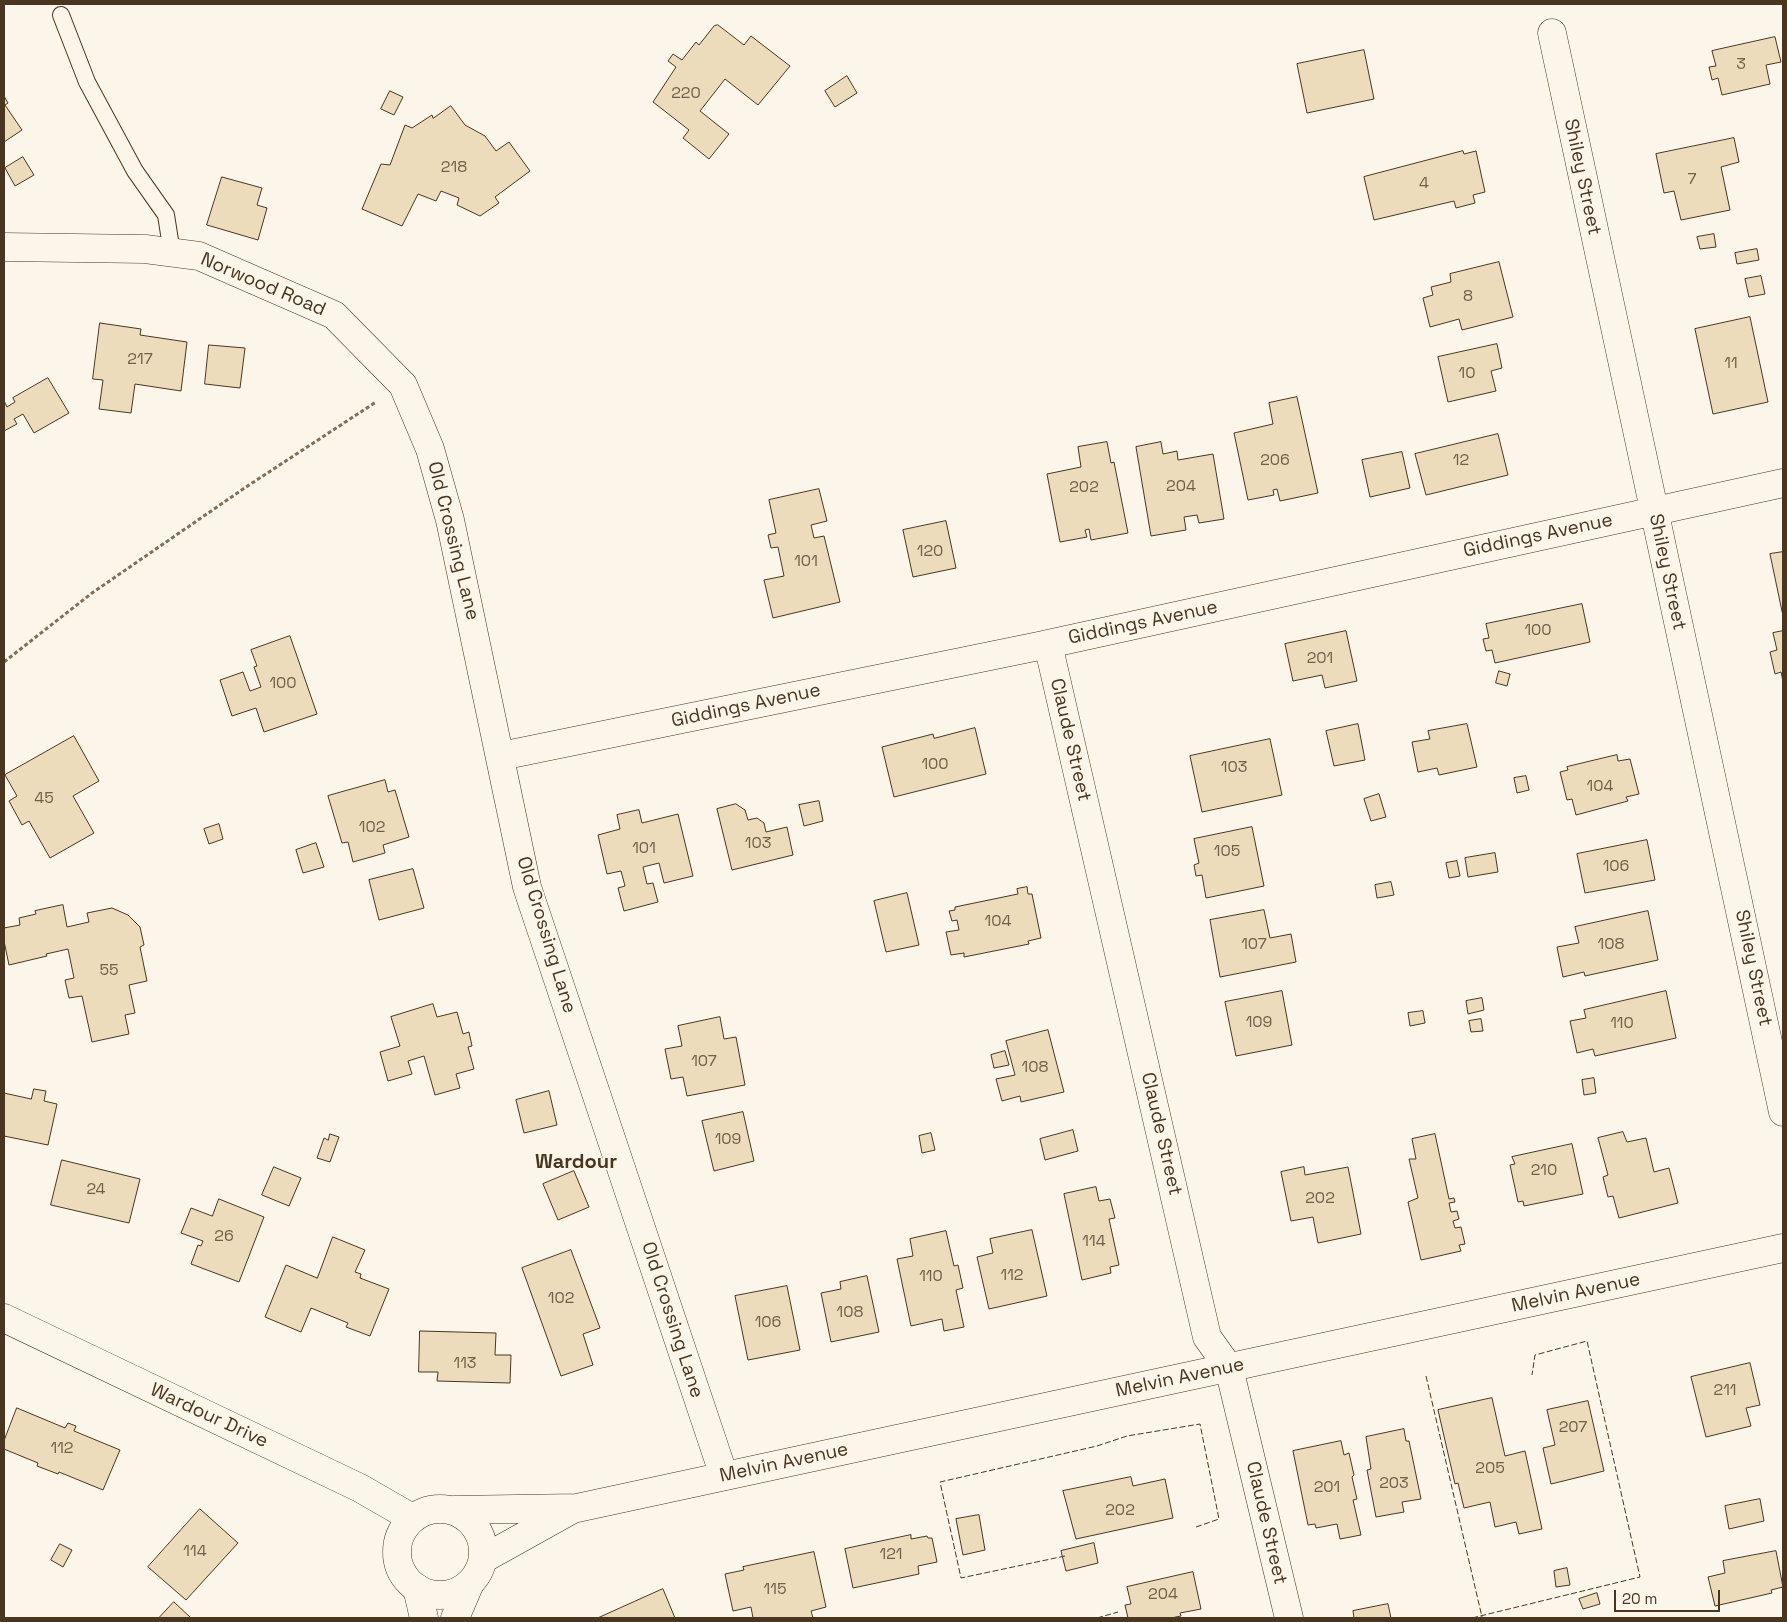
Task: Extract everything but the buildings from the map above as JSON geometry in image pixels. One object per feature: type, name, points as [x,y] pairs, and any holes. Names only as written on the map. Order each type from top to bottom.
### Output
[{"type":"street","name":"Shiley Street","points":[[1552,33],[1783,1112]]},
{"type":"street","name":"Norwood Road","points":[[4,247],[145,249],[199,256],[334,315],[403,384]]},
{"type":"street","name":"Old Crossing Lane","points":[[403,384],[430,449],[450,520],[527,887],[724,1476]]},
{"type":"street","name":"Giddings Avenue","points":[[501,756],[1048,644],[1783,483]]},
{"type":"street","name":"Claude Street","points":[[1048,644],[1207,1337],[1229,1368],[1289,1618]]},
{"type":"street","name":"Melvin Avenue","points":[[454,1510],[576,1508],[1783,1248]]},
{"type":"street","name":"Wardour Drive","points":[[4,1318],[360,1488],[412,1518]]},
{"type":"street","points":[[455,1618],[470,1583],[478,1573],[483,1558],[482,1540],[469,1519],[454,1510],[433,1508],[412,1518],[400,1535],[397,1546],[397,1560],[406,1578],[417,1588],[438,1595],[455,1592],[470,1583]]},
{"type":"street","name":"Melvin Avenue","points":[[483,1558],[576,1508]]},
{"type":"street","points":[[417,1588],[424,1618]]},
{"type":"lane","points":[[61,15],[87,82],[135,171],[166,215],[172,253]]},
{"type":"path","points":[[4,662],[92,593],[246,487],[403,384]]},
{"type":"fence","points":[[1472,1618],[1640,1577],[1587,1341],[1535,1355],[1532,1375]]},
{"type":"fence","points":[[1426,1376],[1482,1617]]},
{"type":"fence","points":[[1065,1556],[961,1578],[940,1482],[1097,1446],[1127,1436],[1200,1424],[1219,1519],[1196,1527]]},
{"type":"fence","points":[[1097,1618],[1118,1612]]},
{"type":"district","name":"Wardour","points":[[576,1163]]}]
